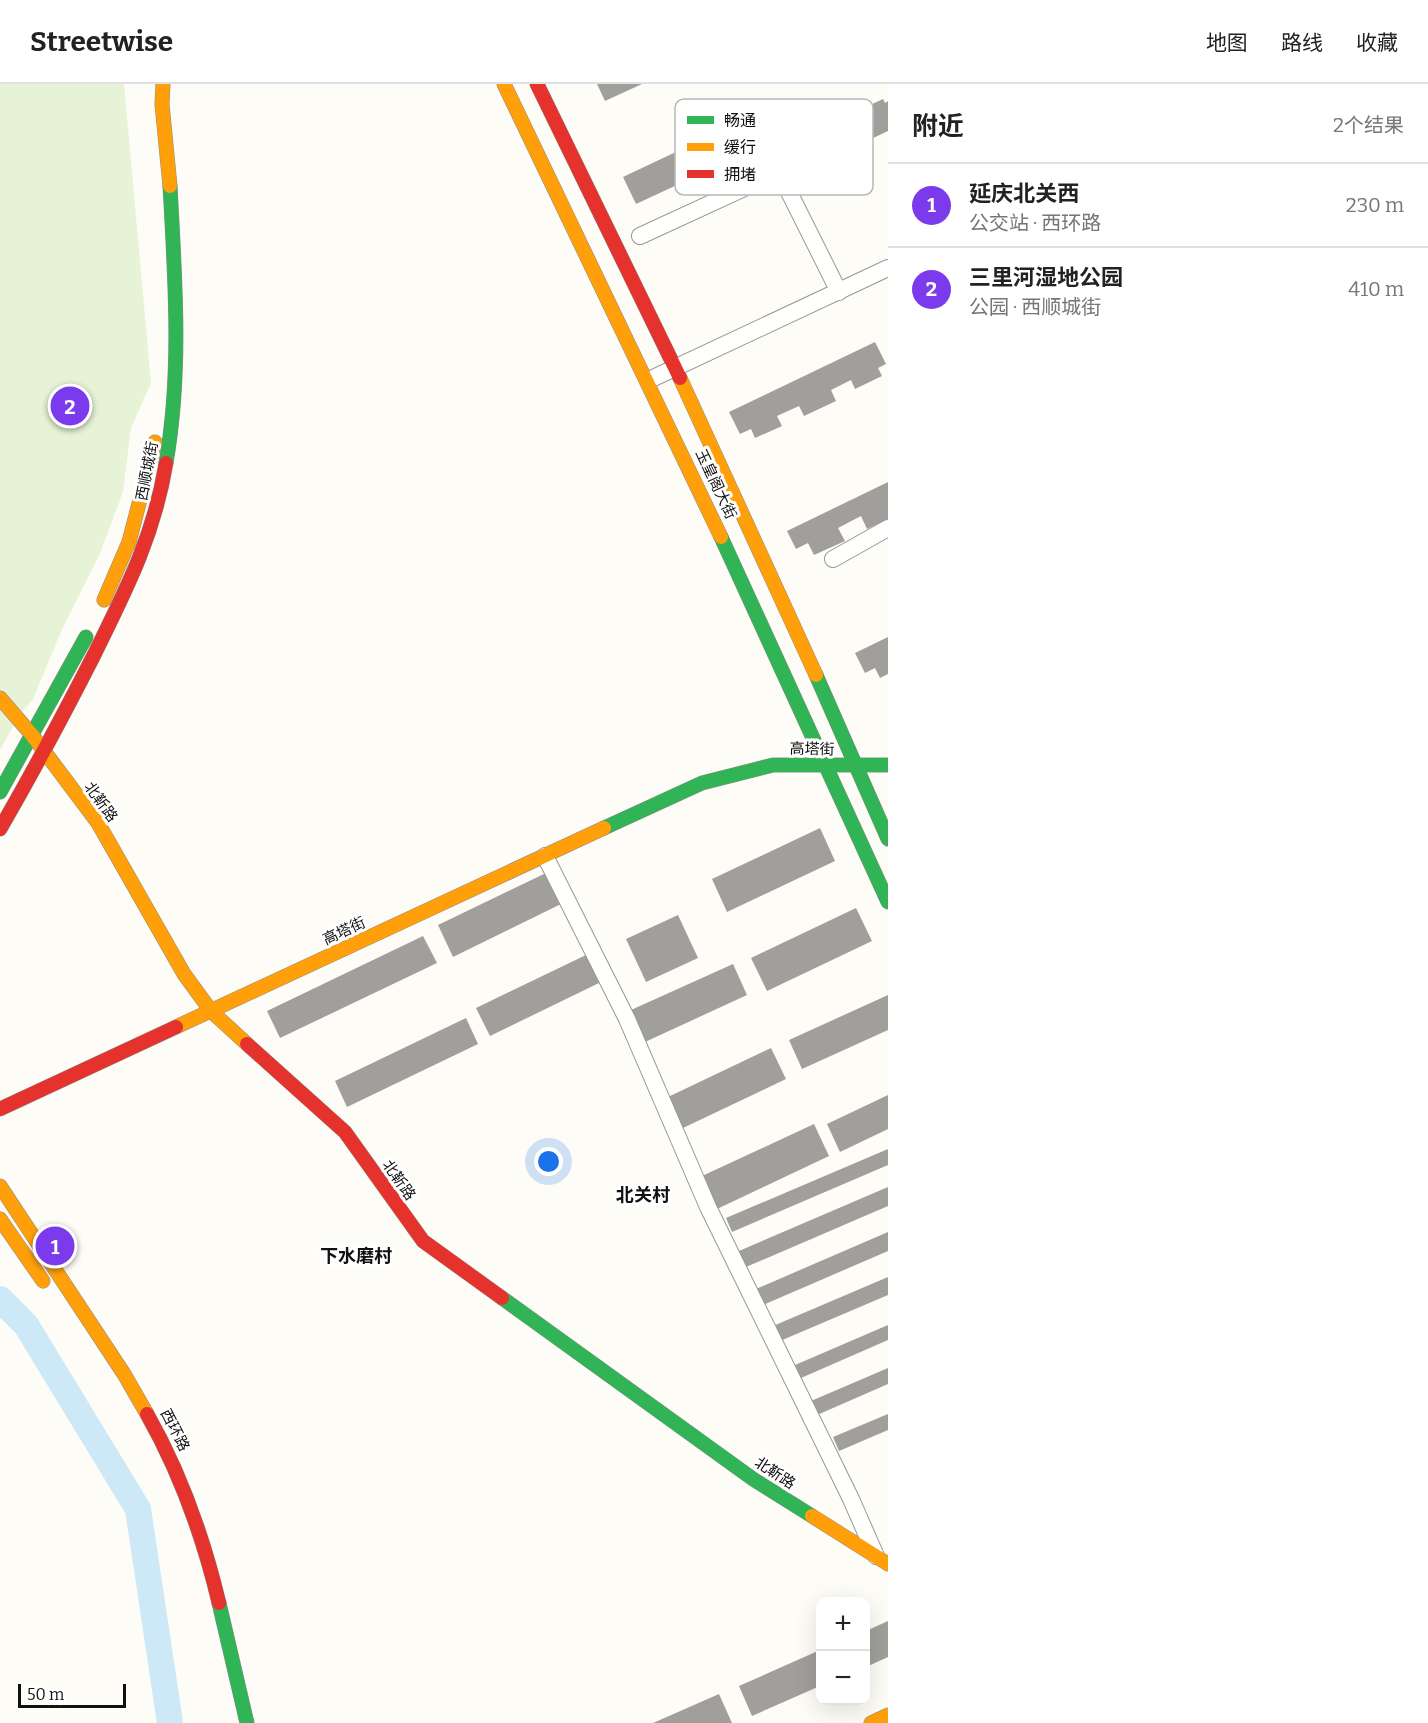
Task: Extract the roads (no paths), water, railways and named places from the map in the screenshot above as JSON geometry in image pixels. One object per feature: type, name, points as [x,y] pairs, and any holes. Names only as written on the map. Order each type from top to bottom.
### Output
[{"type":"street","points":[[148,84],[153,162]]},
{"type":"street","name":"西顺城街","points":[[0,829],[45,752],[136,569],[160,501],[174,419],[177,332],[169,159],[162,104],[163,84]]},
{"type":"street","name":"玉皇阁大街","points":[[504,84],[649,380],[829,767],[888,902]]},
{"type":"street","name":"玉皇阁大街","points":[[537,84],[675,368],[858,766],[888,838]]},
{"type":"street","points":[[640,236],[729,195]]},
{"type":"street","points":[[790,195],[838,292]]},
{"type":"street","points":[[649,380],[888,267]]},
{"type":"street","name":"西顺城街","points":[[32,735],[93,623],[129,542],[154,449],[164,386],[161,321]]},
{"type":"street","points":[[833,559],[888,528]]},
{"type":"street","name":"北靳路","points":[[0,698],[32,735],[98,824],[184,974],[211,1011],[345,1132],[423,1241],[753,1479],[882,1560]]},
{"type":"street","points":[[0,792],[32,735]]},
{"type":"street","name":"高塔街","points":[[0,1109],[702,783],[773,765],[829,767],[888,765]]},
{"type":"street","name":"高塔街","points":[[702,783],[773,779]]},
{"type":"street","points":[[815,782],[880,784]]},
{"type":"street","points":[[545,856],[627,1019],[708,1207],[882,1560]]},
{"type":"street","name":"西环路","points":[[0,1186],[124,1374],[171,1456],[187,1493],[211,1569],[247,1723]]},
{"type":"street","points":[[0,1219],[50,1292]]},
{"type":"street","name":"西环路","points":[[133,1418],[172,1493],[181,1526]]},
{"type":"street","points":[[218,1660],[233,1723]]},
{"type":"street","points":[[871,1723],[888,1715]]},
{"type":"waterway","points":[[0,1299],[26,1325],[138,1509],[170,1723]]},
{"type":"place","name":"三里河湿地公园","points":[[70,406]]},
{"type":"place","name":"延庆北关西","points":[[55,1246]]},
{"type":"district","name":"北关村","points":[[643,1195]]},
{"type":"district","name":"下水磨村","points":[[356,1256]]}]
